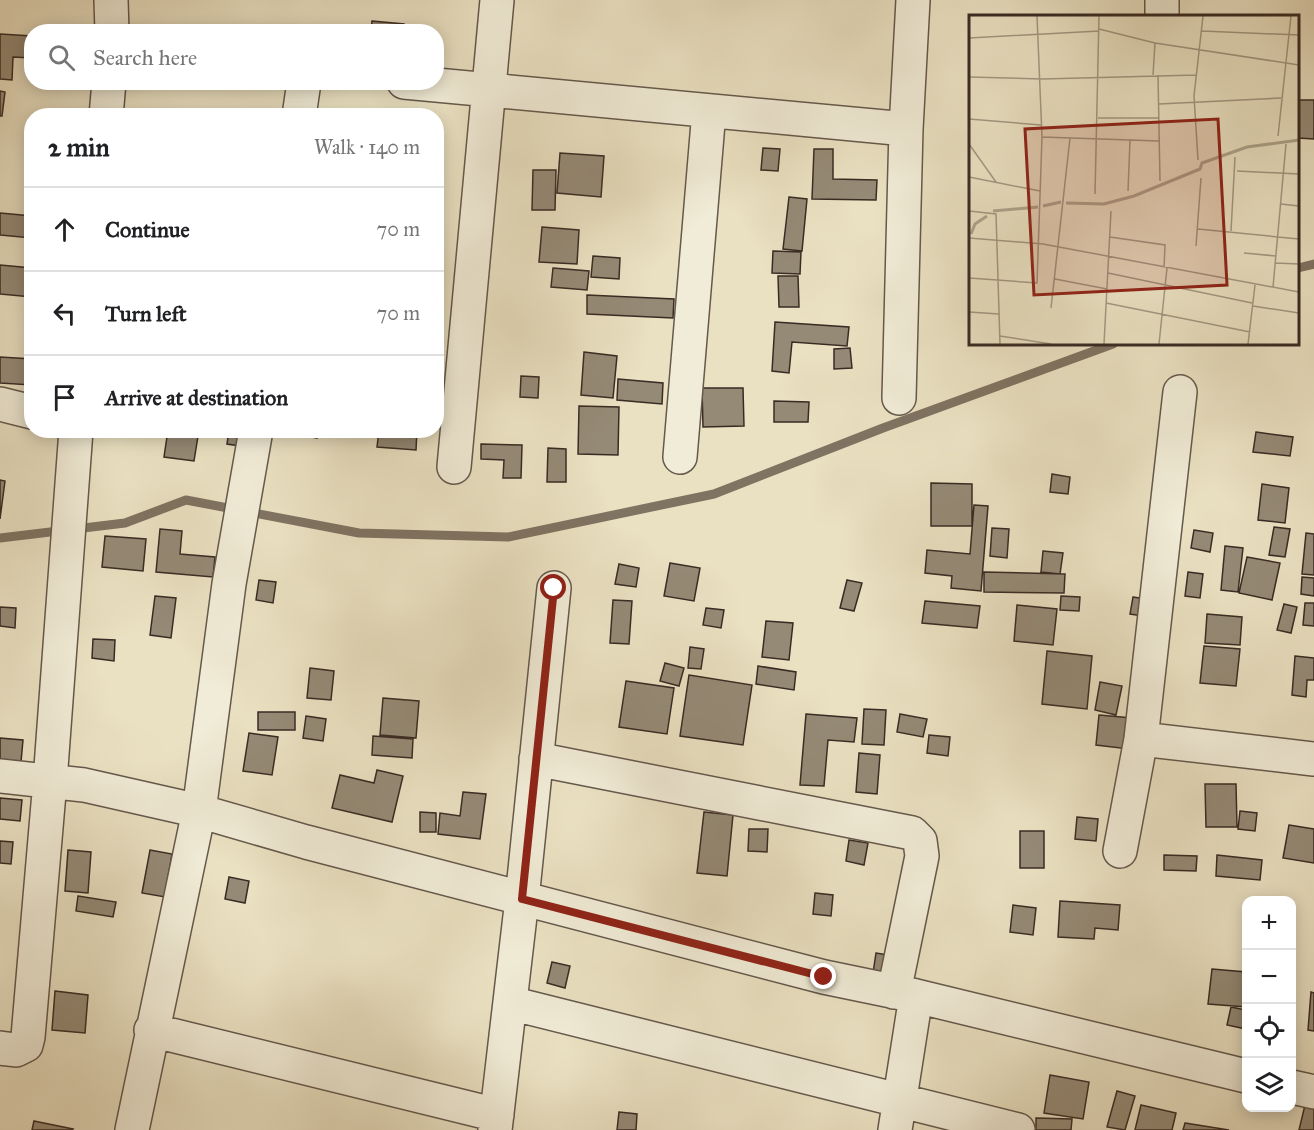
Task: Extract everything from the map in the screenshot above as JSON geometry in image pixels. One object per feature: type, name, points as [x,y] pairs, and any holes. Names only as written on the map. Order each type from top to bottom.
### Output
[{"type":"street","points":[[111,0],[112,24]]},
{"type":"street","points":[[453,467],[497,0]]},
{"type":"street","points":[[899,398],[906,129],[913,0]]},
{"type":"street","points":[[444,86],[906,129]]},
{"type":"street","points":[[107,108],[108,90]]},
{"type":"street","points":[[300,108],[303,90]]},
{"type":"street","points":[[680,457],[709,111]]},
{"type":"street","points":[[1120,851],[1141,739],[1180,392]]},
{"type":"street","points":[[0,404],[24,410]]},
{"type":"street","points":[[0,1048],[16,1050],[26,1046],[28,1037],[75,438]]},
{"type":"street","points":[[132,1130],[199,811],[229,584],[255,438]]},
{"type":"street","points":[[152,1030],[496,1123],[554,588]]},
{"type":"street","points":[[1141,739],[1314,759]]},
{"type":"street","points":[[536,759],[912,833],[920,841],[922,856],[905,994],[898,1115]]},
{"type":"street","points":[[0,776],[84,785],[199,811],[306,842],[824,977],[905,994],[1242,1075]]},
{"type":"street","points":[[510,1003],[898,1115],[1018,1130]]},
{"type":"street","points":[[1296,1088],[1314,1092]]},
{"type":"building","points":[[372,21],[404,24],[372,24]]},
{"type":"building","points":[[0,34],[24,36],[24,58],[13,57],[12,80],[0,79]]},
{"type":"building","points":[[0,91],[5,92],[2,116],[0,116]]},
{"type":"building","points":[[1299,100],[1314,100],[1314,139],[1299,138]]},
{"type":"building","points":[[763,148],[780,149],[778,171],[761,170]]},
{"type":"building","points":[[814,149],[833,149],[833,179],[877,180],[876,200],[812,199]]},
{"type":"building","points":[[560,153],[604,156],[601,197],[557,193]]},
{"type":"building","points":[[533,170],[556,170],[555,210],[532,210]]},
{"type":"building","points":[[789,197],[807,199],[802,251],[783,249]]},
{"type":"building","points":[[0,213],[24,215],[24,237],[0,235]]},
{"type":"building","points":[[542,227],[579,230],[577,264],[539,262]]},
{"type":"building","points":[[773,251],[801,252],[800,274],[772,273]]},
{"type":"building","points":[[593,256],[620,258],[619,279],[591,277]]},
{"type":"building","points":[[0,265],[24,267],[24,296],[0,294]]},
{"type":"building","points":[[553,268],[589,271],[587,290],[551,287]]},
{"type":"building","points":[[778,276],[798,276],[799,307],[779,307]]},
{"type":"building","points":[[587,295],[674,299],[673,318],[587,314]]},
{"type":"building","points":[[775,322],[849,327],[847,346],[792,342],[789,373],[772,371]]},
{"type":"building","points":[[850,348],[852,368],[834,369],[834,349]]},
{"type":"building","points":[[584,352],[617,356],[613,398],[581,395]]},
{"type":"building","points":[[0,357],[24,358],[24,384],[0,383]]},
{"type":"building","points":[[521,376],[539,377],[538,398],[520,397]]},
{"type":"building","points":[[618,379],[663,383],[662,404],[617,400]]},
{"type":"building","points":[[702,388],[743,388],[744,426],[703,427]]},
{"type":"building","points":[[774,401],[809,402],[808,422],[774,422]]},
{"type":"building","points":[[579,406],[619,407],[618,455],[578,454]]},
{"type":"building","points":[[1256,432],[1293,437],[1290,456],[1253,452]]},
{"type":"building","points":[[167,438],[198,438],[194,461],[164,457]]},
{"type":"building","points":[[228,438],[248,438],[247,447],[227,444]]},
{"type":"building","points":[[378,438],[417,438],[416,450],[377,447]]},
{"type":"building","points":[[481,444],[522,445],[521,478],[503,478],[504,460],[481,459]]},
{"type":"building","points":[[548,448],[566,449],[566,482],[547,482]]},
{"type":"building","points":[[1052,474],[1070,477],[1068,494],[1050,492]]},
{"type":"building","points":[[0,480],[5,481],[0,519]]},
{"type":"building","points":[[931,483],[972,484],[972,526],[931,526]]},
{"type":"building","points":[[1262,484],[1289,488],[1285,523],[1258,520]]},
{"type":"building","points":[[974,505],[988,506],[981,591],[951,588],[952,576],[925,573],[927,550],[970,554]]},
{"type":"building","points":[[1274,527],[1290,529],[1285,557],[1269,555]]},
{"type":"building","points":[[992,528],[1009,529],[1007,558],[990,556]]},
{"type":"building","points":[[160,529],[182,531],[180,554],[215,557],[213,577],[156,572]]},
{"type":"building","points":[[1194,530],[1213,533],[1210,552],[1191,548]]},
{"type":"building","points":[[1306,533],[1314,534],[1314,575],[1302,574]]},
{"type":"building","points":[[105,536],[146,539],[143,571],[102,567]]},
{"type":"building","points":[[1225,546],[1243,548],[1238,592],[1221,590]]},
{"type":"building","points":[[1043,551],[1063,553],[1060,574],[1041,572]]},
{"type":"building","points":[[1247,557],[1280,563],[1272,600],[1239,593]]},
{"type":"building","points":[[670,563],[700,568],[694,601],[664,596]]},
{"type":"building","points":[[619,564],[639,568],[636,587],[615,584]]},
{"type":"building","points":[[984,572],[1065,574],[1064,593],[984,592]]},
{"type":"building","points":[[1188,572],[1203,574],[1200,598],[1185,596]]},
{"type":"building","points":[[1302,577],[1314,578],[1314,596],[1301,594]]},
{"type":"building","points":[[259,580],[276,582],[273,603],[256,600]]},
{"type":"building","points":[[847,580],[862,583],[854,611],[840,608]]},
{"type":"building","points":[[155,596],[176,598],[171,638],[150,635]]},
{"type":"building","points":[[1061,596],[1080,597],[1079,611],[1060,610]]},
{"type":"building","points":[[1133,597],[1152,600],[1150,617],[1130,614]]},
{"type":"building","points":[[613,600],[632,601],[629,644],[610,643]]},
{"type":"building","points":[[925,601],[980,606],[977,628],[922,623]]},
{"type":"building","points":[[1305,603],[1314,603],[1314,626],[1303,625]]},
{"type":"building","points":[[1284,604],[1297,607],[1291,633],[1277,630]]},
{"type":"building","points":[[1017,605],[1057,609],[1053,645],[1014,641]]},
{"type":"building","points":[[0,607],[16,608],[15,628],[0,626]]},
{"type":"building","points":[[706,608],[724,610],[721,628],[703,625]]},
{"type":"building","points":[[1207,614],[1242,617],[1240,645],[1205,643]]},
{"type":"building","points":[[766,621],[793,623],[789,660],[762,657]]},
{"type":"building","points":[[93,639],[115,640],[114,661],[92,658]]},
{"type":"building","points":[[1204,646],[1240,649],[1236,686],[1200,683]]},
{"type":"building","points":[[690,647],[704,649],[701,669],[688,668]]},
{"type":"building","points":[[1047,651],[1092,656],[1087,709],[1042,704]]},
{"type":"building","points":[[1295,656],[1314,658],[1314,680],[1307,680],[1306,697],[1292,695]]},
{"type":"building","points":[[665,663],[684,668],[679,686],[660,681]]},
{"type":"building","points":[[758,666],[796,672],[794,690],[756,684]]},
{"type":"building","points":[[310,668],[334,671],[331,700],[307,698]]},
{"type":"building","points":[[689,675],[752,685],[743,745],[680,736]]},
{"type":"building","points":[[626,681],[674,688],[667,734],[619,727]]},
{"type":"building","points":[[1100,682],[1122,686],[1116,715],[1095,710]]},
{"type":"building","points":[[383,698],[419,701],[416,738],[380,735]]},
{"type":"building","points":[[864,709],[886,710],[884,745],[862,744]]},
{"type":"building","points":[[258,712],[295,712],[295,730],[258,730]]},
{"type":"building","points":[[806,714],[857,718],[854,742],[828,740],[824,786],[800,785]]},
{"type":"building","points":[[900,714],[927,719],[923,737],[897,732]]},
{"type":"building","points":[[1099,715],[1132,718],[1129,749],[1096,745]]},
{"type":"building","points":[[306,716],[326,719],[323,741],[303,738]]},
{"type":"building","points":[[249,733],[278,737],[272,775],[243,771]]},
{"type":"building","points":[[929,735],[950,737],[948,756],[927,753]]},
{"type":"building","points":[[373,736],[413,739],[412,758],[372,755]]},
{"type":"building","points":[[0,738],[23,740],[21,762],[0,760]]},
{"type":"building","points":[[859,753],[880,755],[877,794],[856,792]]},
{"type":"building","points":[[377,770],[403,776],[392,822],[332,808],[340,775],[374,783]]},
{"type":"building","points":[[1205,784],[1236,784],[1237,827],[1206,827]]},
{"type":"building","points":[[463,792],[486,794],[480,839],[438,834],[440,813],[460,816]]},
{"type":"building","points":[[0,798],[22,800],[20,821],[0,819]]},
{"type":"building","points":[[1240,811],[1257,813],[1255,831],[1238,829]]},
{"type":"building","points":[[420,812],[436,813],[436,832],[420,832]]},
{"type":"building","points":[[704,812],[733,815],[727,876],[697,873]]},
{"type":"building","points":[[1077,817],[1098,819],[1096,841],[1075,839]]},
{"type":"building","points":[[1289,825],[1314,829],[1314,863],[1283,858]]},
{"type":"building","points":[[749,829],[768,829],[767,852],[748,851]]},
{"type":"building","points":[[1020,831],[1044,831],[1044,868],[1020,868]]},
{"type":"building","points":[[849,840],[868,843],[864,865],[846,861]]},
{"type":"building","points":[[0,841],[13,842],[11,864],[0,863]]},
{"type":"building","points":[[68,850],[91,852],[88,893],[65,891]]},
{"type":"building","points":[[150,850],[172,854],[165,897],[142,893]]},
{"type":"building","points":[[1164,855],[1197,856],[1196,871],[1164,870]]},
{"type":"building","points":[[1217,855],[1262,860],[1260,880],[1216,876]]},
{"type":"building","points":[[229,877],[249,881],[245,903],[225,899]]},
{"type":"building","points":[[815,893],[833,895],[831,916],[813,914]]},
{"type":"building","points":[[78,896],[116,902],[113,917],[76,911]]},
{"type":"building","points":[[1060,901],[1120,905],[1118,930],[1095,928],[1094,939],[1058,937]]},
{"type":"building","points":[[1013,905],[1036,908],[1033,935],[1010,932]]},
{"type":"building","points":[[876,953],[894,956],[890,976],[873,973]]},
{"type":"building","points":[[552,962],[570,966],[565,988],[547,983]]},
{"type":"building","points":[[1212,969],[1242,972],[1242,1007],[1208,1004]]},
{"type":"building","points":[[55,991],[88,995],[85,1033],[52,1030]]},
{"type":"building","points":[[1311,992],[1314,993],[1314,1031],[1308,1030]]},
{"type":"building","points":[[1231,1007],[1242,1009],[1242,1028],[1227,1025]]},
{"type":"building","points":[[1050,1075],[1089,1082],[1083,1119],[1044,1113]]},
{"type":"building","points":[[1117,1091],[1135,1096],[1125,1130],[1107,1127]]},
{"type":"building","points":[[1141,1105],[1176,1113],[1172,1130],[1135,1130]]},
{"type":"building","points":[[1305,1105],[1314,1107],[1314,1130],[1299,1130]]},
{"type":"building","points":[[619,1112],[637,1114],[636,1130],[617,1130]]},
{"type":"building","points":[[1036,1118],[1072,1119],[1071,1130],[1036,1130]]},
{"type":"building","points":[[34,1121],[73,1129],[32,1130]]},
{"type":"building","points":[[1185,1123],[1229,1130],[1183,1130]]},
{"type":"waterway","points":[[1299,268],[1314,264]]},
{"type":"waterway","points":[[0,538],[125,523],[186,500],[359,533],[508,537],[714,494],[883,428],[1110,345]]},
{"type":"route","points":[[554,588],[522,899],[824,977]]}]
